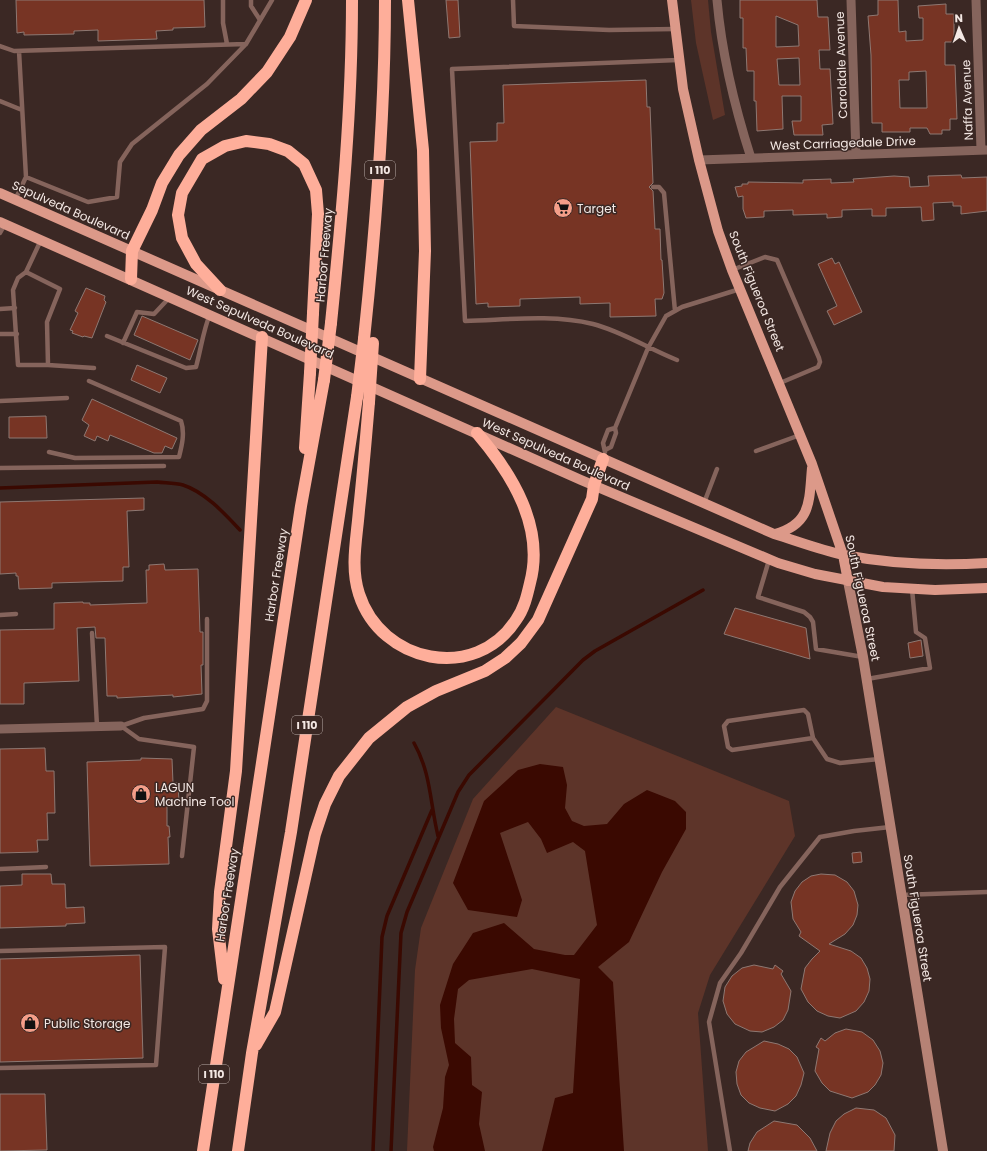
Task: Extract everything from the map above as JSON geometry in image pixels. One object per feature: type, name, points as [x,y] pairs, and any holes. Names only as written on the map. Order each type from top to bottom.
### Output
[{"type":"highway","points":[[131,279],[132,251],[152,210],[162,183],[179,155],[201,130],[241,99],[267,72],[290,37],[306,0]]},
{"type":"highway","name":"Harbor Freeway","points":[[203,1151],[301,506],[324,380],[331,323],[348,141],[352,54],[352,0]]},
{"type":"highway","name":"I 110","points":[[238,1151],[252,1052],[290,832],[357,397],[369,341],[384,90],[385,0]]},
{"type":"highway","points":[[408,0],[423,150],[425,251],[420,379]]},
{"type":"highway","points":[[220,290],[196,264],[182,238],[178,215],[182,193],[202,159],[226,146],[246,141],[269,144],[288,151],[304,164],[316,190],[318,214],[310,373],[301,506]]},
{"type":"highway","points":[[226,996],[218,929],[220,892],[236,771],[262,337]]},
{"type":"highway","points":[[369,341],[369,402],[354,562],[359,593],[366,612],[382,633],[404,649],[433,658],[454,658],[475,653],[492,644],[516,620],[528,596],[533,574],[533,544],[531,527],[520,497],[503,466],[477,433]]},
{"type":"highway","points":[[252,1052],[275,1012],[315,834],[325,804],[339,776],[369,738],[407,707],[436,691],[485,671],[505,658],[521,643],[538,620],[592,499],[594,485],[604,454]]},
{"type":"main road","name":"South Figueroa Street","points":[[672,0],[678,60],[699,160],[718,231],[732,270],[801,435],[843,555],[863,657],[943,1151]]},
{"type":"main road","name":"Sepulveda Boulevard","points":[[0,193],[132,251]]},
{"type":"main road","points":[[2,226],[41,240],[131,279]]},
{"type":"main road","name":"West Sepulveda Boulevard","points":[[132,251],[420,379],[604,454],[704,503],[774,534],[843,555],[928,565],[987,564]]},
{"type":"main road","name":"West Sepulveda Boulevard","points":[[131,279],[594,485],[769,560],[815,574],[883,587],[935,590],[987,588]]},
{"type":"main road","points":[[774,534],[786,531],[800,521],[808,508],[812,464]]},
{"type":"street","points":[[717,0],[726,72],[751,158]]},
{"type":"street","name":"Caroldale Avenue","points":[[850,0],[856,154]]},
{"type":"street","name":"Naffa Avenue","points":[[976,0],[984,150]]},
{"type":"street","name":"West Carriagedale Drive","points":[[699,160],[984,150]]},
{"type":"street","points":[[0,729],[121,726]]},
{"type":"lane","points":[[223,0],[223,23],[227,44]]},
{"type":"lane","points":[[251,0],[251,6],[260,20]]},
{"type":"lane","points":[[26,177],[88,202],[117,197],[120,162],[132,144],[207,84],[246,44],[272,0]]},
{"type":"lane","points":[[513,0],[514,26],[609,30],[675,29]]},
{"type":"lane","points":[[0,46],[19,51],[246,44]]},
{"type":"lane","points":[[15,200],[26,177],[19,51]]},
{"type":"lane","points":[[676,360],[594,324],[574,320],[555,318],[465,321],[452,69],[678,60]]},
{"type":"lane","points":[[0,101],[22,110]]},
{"type":"lane","points":[[653,187],[659,187],[664,193],[675,311]]},
{"type":"lane","points":[[41,240],[26,272],[18,278],[13,290],[18,365],[94,368]]},
{"type":"lane","points":[[732,270],[765,257],[777,260],[820,358],[818,367],[780,383]]},
{"type":"lane","points":[[26,272],[60,289],[47,322],[48,365]]},
{"type":"lane","points":[[604,454],[611,447],[616,433],[614,428],[648,348],[666,316],[682,307],[740,289]]},
{"type":"lane","points":[[123,343],[137,312],[154,314],[170,297]]},
{"type":"lane","points":[[0,309],[15,308]]},
{"type":"lane","points":[[107,336],[186,368],[196,367],[201,349],[202,333],[210,314]]},
{"type":"lane","points":[[0,334],[17,334]]},
{"type":"lane","points":[[49,452],[75,458],[179,457],[183,428],[181,422],[89,381]]},
{"type":"lane","points":[[0,401],[67,398]]},
{"type":"lane","points":[[604,454],[602,443],[608,430],[614,428]]},
{"type":"lane","points":[[756,451],[801,435]]},
{"type":"lane","points":[[0,468],[164,466]]},
{"type":"lane","points":[[704,503],[718,469]]},
{"type":"lane","points":[[769,560],[758,597],[804,612],[810,617],[816,649],[863,657]]},
{"type":"lane","points":[[866,679],[930,668],[925,638],[916,632],[912,589]]},
{"type":"lane","points":[[0,615],[16,614]]},
{"type":"lane","points":[[121,726],[144,718],[203,709],[207,701],[207,619]]},
{"type":"lane","points":[[92,633],[97,726]]},
{"type":"lane","points":[[813,738],[732,750],[728,747],[724,726],[728,721],[804,710],[808,714],[813,738],[827,759],[840,763],[879,759]]},
{"type":"lane","points":[[121,726],[139,739],[194,747],[182,856]]},
{"type":"lane","points":[[730,1151],[710,1022],[720,983],[741,953],[780,887],[820,838],[854,831],[890,827]]},
{"type":"lane","points":[[0,869],[46,867]]},
{"type":"lane","points":[[901,895],[987,892]]},
{"type":"lane","points":[[0,951],[165,947],[156,1065],[0,1068]]},
{"type":"shaded area","points":[[691,0],[708,0],[711,32],[725,115],[713,120],[696,43]]},
{"type":"shaded area","points":[[556,707],[789,801],[795,836],[710,975],[698,1013],[708,1151],[407,1151],[415,970],[421,928],[473,799]]},
{"type":"shaded area","points":[[540,764],[563,767],[567,785],[565,808],[572,821],[584,826],[607,824],[624,804],[647,790],[675,801],[686,812],[686,829],[662,872],[629,942],[598,967],[613,982],[624,1151],[542,1151],[555,1098],[573,1093],[580,979],[532,969],[469,980],[458,989],[454,1019],[455,1043],[471,1057],[472,1085],[482,1092],[479,1124],[485,1151],[434,1151],[433,1147],[443,1108],[445,1077],[449,1065],[441,1028],[440,1005],[453,964],[473,933],[504,923],[534,949],[565,955],[574,955],[597,925],[585,851],[573,842],[547,853],[541,839],[528,822],[500,833],[522,900],[517,917],[468,910],[453,883],[484,801],[518,770]]},
{"type":"building","points":[[16,0],[204,0],[205,27],[173,28],[173,30],[156,31],[157,39],[98,41],[98,30],[74,31],[74,34],[24,35],[24,32],[17,33]]},
{"type":"building","points":[[446,0],[458,0],[460,37],[449,38]]},
{"type":"building","points":[[740,0],[817,0],[818,17],[828,17],[830,50],[819,50],[820,69],[830,69],[833,124],[822,125],[823,135],[794,135],[792,121],[801,121],[801,96],[782,96],[783,129],[757,131],[756,101],[754,101],[754,71],[747,71],[746,48],[743,48],[743,18],[740,18]],"holes":[[[776,16],[798,25],[799,46],[776,47]],[[799,58],[800,85],[779,85],[777,59]]]},
{"type":"building","points":[[878,0],[898,0],[899,32],[906,31],[906,41],[923,40],[923,18],[919,18],[918,6],[946,4],[946,14],[954,14],[954,42],[945,42],[945,65],[955,65],[957,119],[950,119],[950,130],[942,130],[942,134],[930,134],[927,128],[910,128],[910,132],[882,132],[882,123],[872,123],[871,55],[868,16],[878,15]],"holes":[[[926,71],[927,108],[900,108],[899,80],[909,80],[909,72]]]},
{"type":"building","name":"Target","points":[[646,80],[647,107],[650,107],[653,183],[649,187],[653,191],[655,229],[660,229],[664,293],[662,299],[655,299],[656,316],[610,317],[610,303],[580,304],[580,297],[520,299],[520,306],[488,307],[488,303],[476,304],[470,142],[497,141],[497,123],[504,123],[503,85]]},
{"type":"building","points":[[961,175],[962,178],[987,177],[987,211],[961,214],[961,206],[953,206],[953,202],[933,203],[934,220],[922,221],[921,207],[886,208],[886,216],[872,216],[872,209],[842,210],[842,217],[827,218],[827,214],[793,215],[793,210],[764,211],[764,217],[746,218],[743,209],[743,196],[738,197],[735,187],[742,186],[742,184],[748,184],[748,182],[803,183],[803,180],[831,179],[831,183],[854,182],[853,179],[894,176],[909,177],[910,187],[929,186],[928,176]]},
{"type":"building","points":[[832,258],[835,264],[839,262],[862,312],[834,325],[827,311],[837,306],[818,264]]},
{"type":"building","points":[[86,288],[105,296],[104,300],[106,302],[92,338],[83,337],[72,333],[73,331],[70,330],[78,313],[75,311]]},
{"type":"building","points":[[142,316],[198,340],[190,360],[134,335]]},
{"type":"building","points":[[137,365],[167,378],[160,393],[131,380]]},
{"type":"building","points":[[92,399],[177,438],[172,449],[165,446],[162,453],[154,453],[110,435],[108,441],[97,436],[95,441],[84,436],[89,425],[82,420]]},
{"type":"building","points":[[46,416],[47,438],[9,438],[9,417]]},
{"type":"building","points":[[144,498],[144,510],[127,511],[129,567],[123,567],[123,581],[52,583],[52,588],[19,589],[18,576],[16,576],[16,573],[0,574],[0,502]]},
{"type":"building","points":[[164,564],[165,570],[198,569],[200,632],[203,632],[203,665],[201,665],[202,694],[173,697],[173,695],[117,698],[117,696],[107,696],[105,638],[96,638],[95,627],[77,628],[79,681],[24,683],[24,704],[0,704],[0,630],[54,629],[54,603],[83,602],[90,603],[90,605],[147,603],[146,570],[149,570],[149,565]]},
{"type":"building","points":[[735,608],[806,628],[810,659],[724,634]]},
{"type":"building","points":[[921,640],[923,656],[910,658],[908,643]]},
{"type":"building","points":[[45,748],[46,771],[54,771],[55,813],[47,813],[48,840],[37,840],[38,852],[0,853],[0,749]]},
{"type":"building","points":[[141,758],[172,759],[173,783],[178,783],[179,802],[167,803],[167,826],[169,826],[170,837],[168,837],[169,864],[90,866],[87,762],[141,760]]},
{"type":"building","points":[[861,852],[862,862],[853,863],[852,853]]},
{"type":"building","points":[[22,874],[51,874],[52,884],[65,884],[66,908],[84,907],[85,923],[66,924],[66,926],[0,928],[0,886],[22,885]]},
{"type":"building","points":[[821,874],[835,875],[847,882],[854,891],[858,905],[857,915],[853,925],[845,934],[829,944],[851,951],[861,958],[867,968],[870,979],[869,991],[864,1002],[856,1011],[840,1018],[828,1016],[817,1011],[808,1002],[801,989],[805,968],[820,951],[799,936],[801,932],[793,919],[791,902],[795,891],[802,882],[811,876]]},
{"type":"building","points":[[140,955],[143,1058],[0,1062],[0,959]]},
{"type":"building","points":[[754,965],[773,969],[775,965],[783,971],[781,974],[791,991],[788,1010],[783,1020],[774,1027],[762,1032],[750,1031],[735,1024],[727,1014],[723,1001],[725,987],[732,976],[742,968]]},
{"type":"building","points":[[846,1029],[862,1032],[873,1040],[880,1051],[883,1063],[881,1075],[875,1085],[868,1092],[852,1098],[830,1091],[822,1083],[815,1071],[819,1049],[816,1047],[821,1038],[825,1041],[835,1033]]},
{"type":"building","points":[[764,1041],[778,1044],[789,1049],[797,1057],[804,1073],[796,1096],[788,1104],[775,1111],[760,1108],[749,1103],[741,1095],[737,1084],[736,1072],[739,1061],[746,1052]]},
{"type":"building","points":[[0,1094],[45,1094],[47,1150],[0,1151]]},
{"type":"building","points":[[856,1108],[874,1110],[886,1118],[895,1135],[894,1151],[826,1151],[830,1133],[836,1121],[844,1114]]},
{"type":"building","points":[[774,1121],[797,1125],[810,1138],[817,1151],[748,1151],[750,1143],[757,1132]]},
{"type":"waterway","points":[[0,488],[157,482],[180,484],[191,488],[207,498],[240,530]]},
{"type":"waterway","points":[[391,1151],[401,933],[407,912],[458,792],[469,775],[583,660],[595,651],[703,590]]},
{"type":"waterway","points":[[414,743],[420,754],[427,777],[438,836]]},
{"type":"waterway","points":[[373,1151],[382,937],[387,916],[432,810]]},
{"type":"place","name":"Target","points":[[563,208]]},
{"type":"place","name":"LAGUN Machine Tool","points":[[141,794]]},
{"type":"place","name":"Public Storage","points":[[30,1023]]}]
